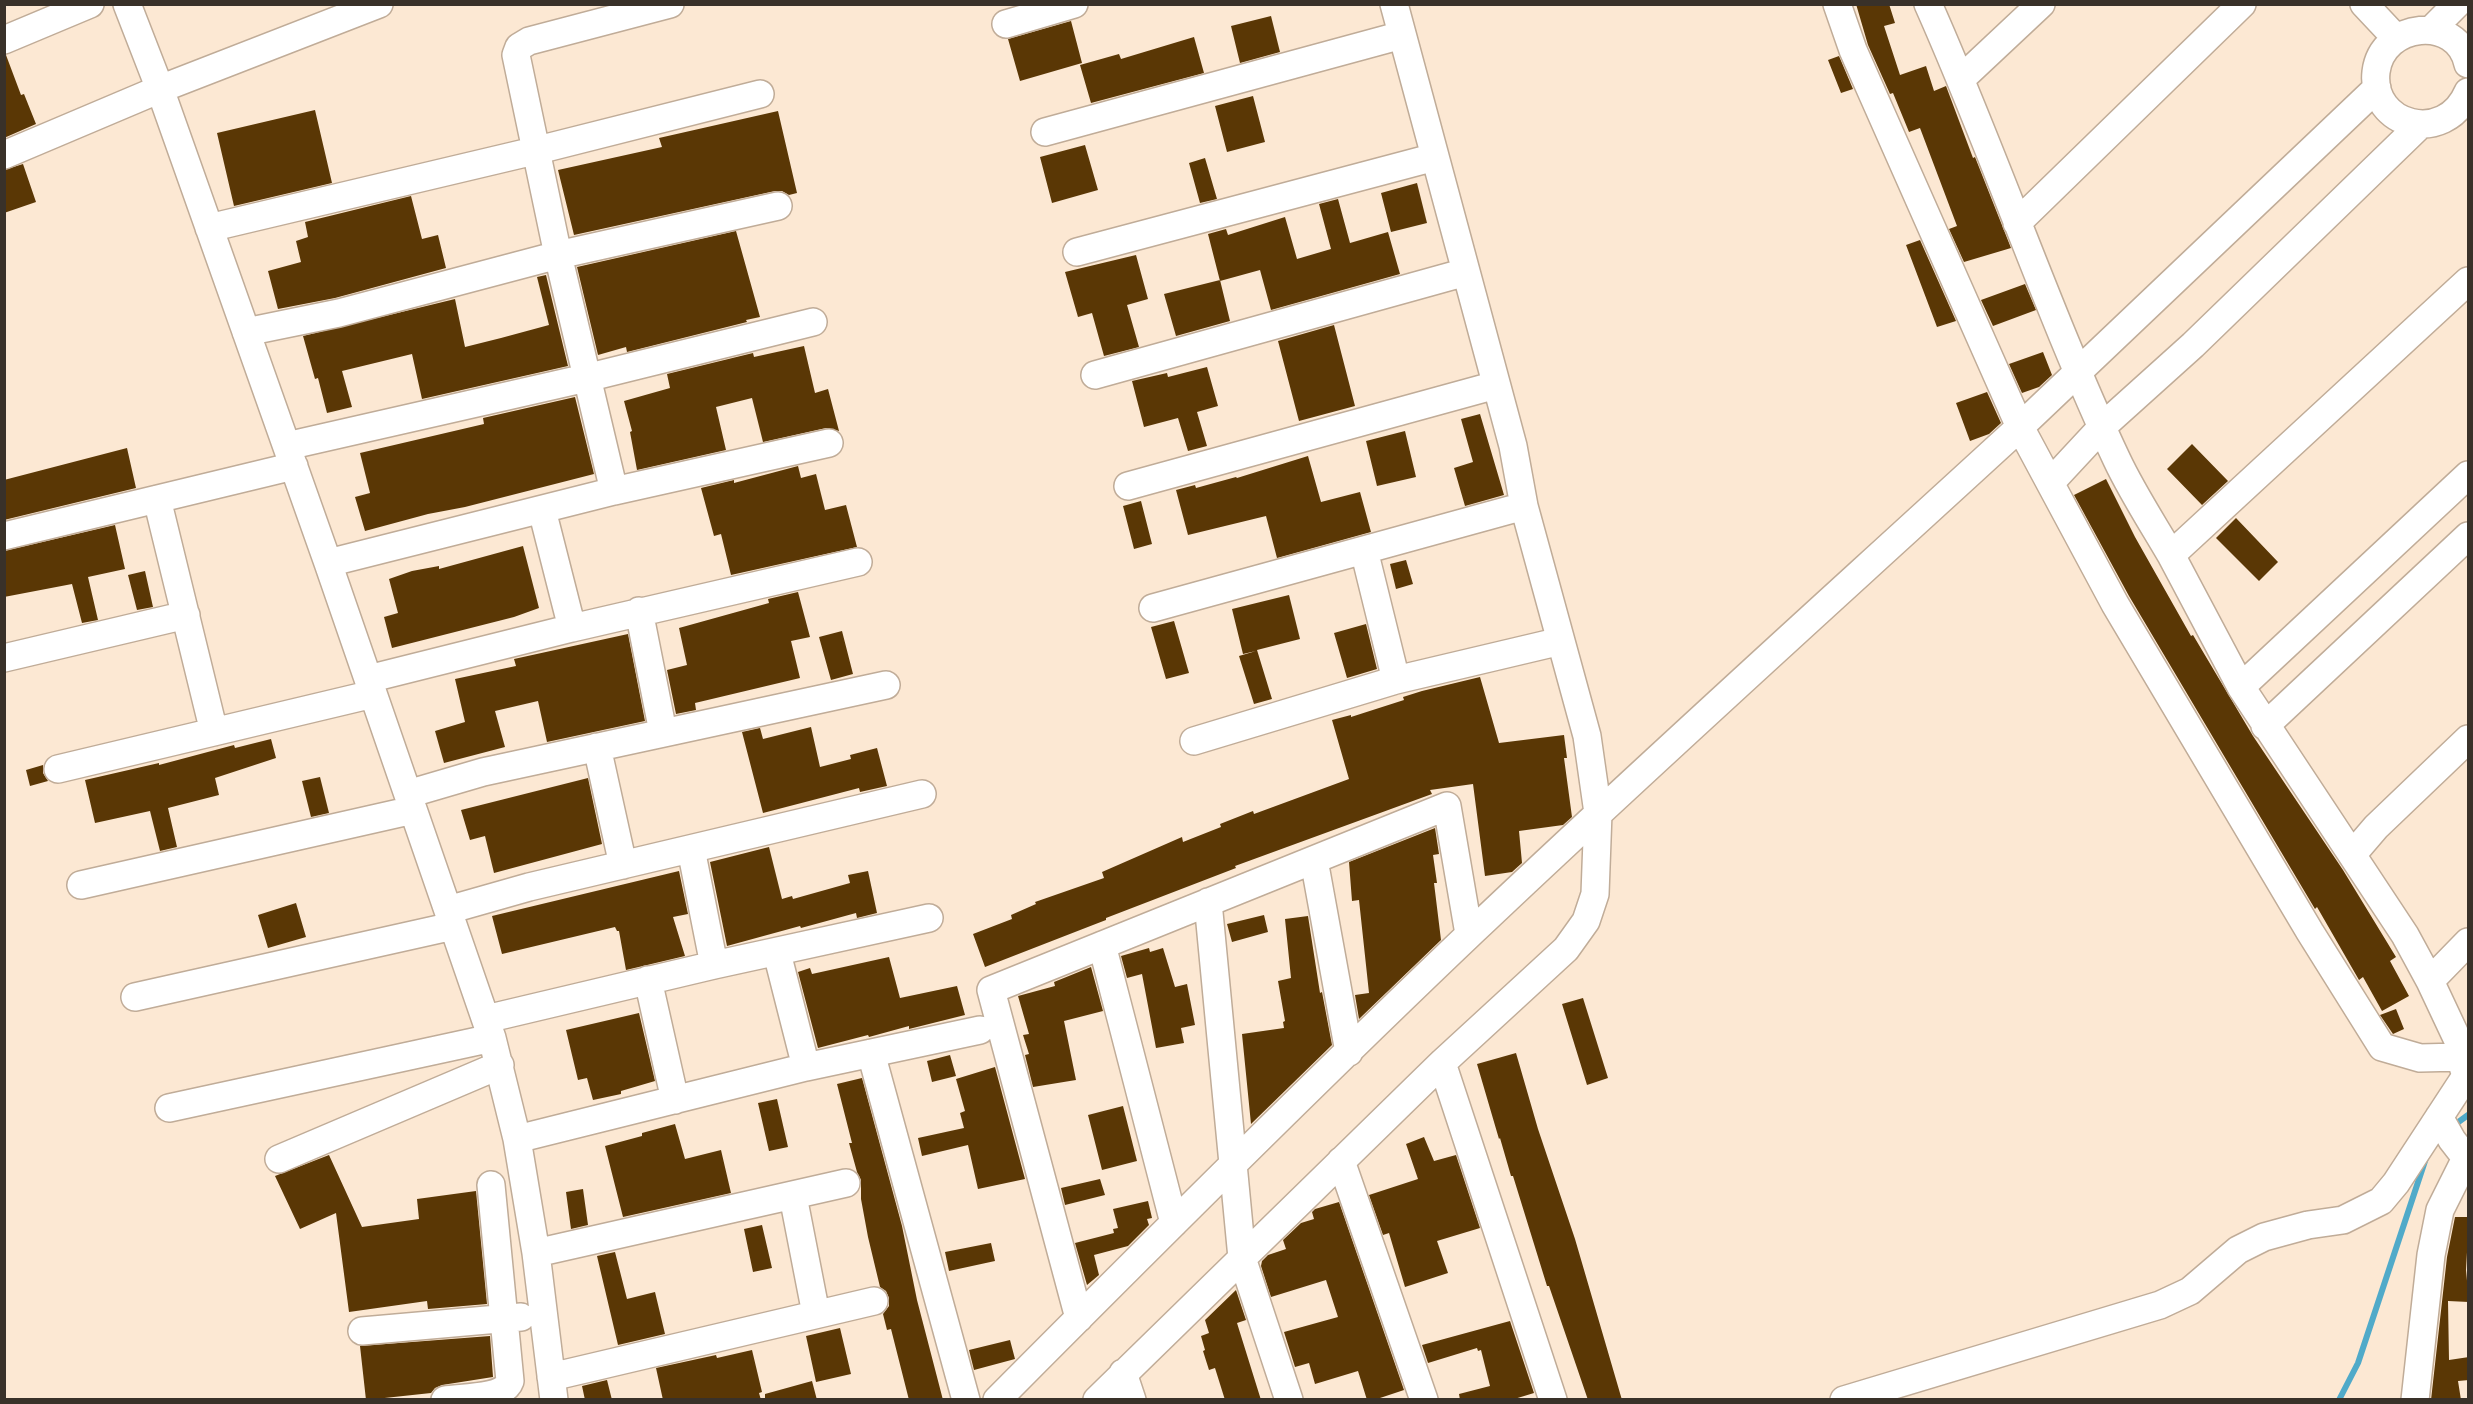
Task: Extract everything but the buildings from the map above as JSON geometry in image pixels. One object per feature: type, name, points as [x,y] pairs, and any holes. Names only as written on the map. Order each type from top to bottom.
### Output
[{"type":"street","points":[[4,40],[90,4]]},
{"type":"street","points":[[127,4],[160,89],[328,563],[489,1029],[517,1139],[536,1253],[552,1388],[816,1314],[874,1301]]},
{"type":"street","points":[[4,155],[160,89],[379,4]]},
{"type":"street","points":[[614,490],[534,151],[516,55],[519,47],[529,40],[670,4]]},
{"type":"street","points":[[1006,24],[1074,4]]},
{"type":"street","points":[[1097,1400],[1442,1063],[1566,949],[1586,921],[1595,894],[1598,813],[1587,736],[1524,506],[1513,446],[1394,4]]},
{"type":"street","points":[[1837,4],[1857,61],[2020,427],[2115,604],[2310,932],[2382,1047],[2420,1058],[2465,1061]]},
{"type":"street","points":[[1928,4],[1961,79],[2017,223],[2117,461],[2171,555],[2241,687],[2405,935],[2430,981],[2465,1061],[2454,1140],[2432,1255],[2415,1400]]},
{"type":"street","points":[[1961,79],[2041,4]]},
{"type":"street","points":[[2017,223],[2242,4]]},
{"type":"street","points":[[2364,4],[2396,38]]},
{"type":"street","points":[[2431,30],[2457,4]]},
{"type":"street","points":[[2464,110],[2439,122],[2420,125],[2405,121],[2383,102],[2377,88],[2376,74],[2385,48],[2406,32],[2431,30],[2446,35],[2459,45],[2469,64]]},
{"type":"street","points":[[1045,132],[1402,35]]},
{"type":"street","points":[[997,1400],[1174,1222],[1469,934],[2020,427],[2377,88]]},
{"type":"street","points":[[209,228],[534,151],[760,93]]},
{"type":"street","points":[[2051,482],[2103,426],[2193,345],[2420,125]]},
{"type":"street","points":[[1077,252],[1435,158]]},
{"type":"street","points":[[246,332],[339,312],[558,255],[778,206]]},
{"type":"street","points":[[1095,375],[1466,272]]},
{"type":"street","points":[[2171,555],[2469,281]]},
{"type":"street","points":[[4,536],[157,499],[290,456],[586,378],[813,322]]},
{"type":"street","points":[[1128,486],[1496,385]]},
{"type":"street","points":[[328,563],[614,490],[830,442]]},
{"type":"street","points":[[2241,687],[2469,475]]},
{"type":"street","points":[[157,499],[214,732]]},
{"type":"street","points":[[1154,608],[1524,506]]},
{"type":"street","points":[[542,510],[572,628]]},
{"type":"street","points":[[2265,726],[2469,536]]},
{"type":"street","points":[[1364,550],[1396,680]]},
{"type":"street","points":[[58,769],[214,732],[572,628],[858,562]]},
{"type":"street","points":[[639,611],[663,732]]},
{"type":"street","points":[[4,658],[186,615]]},
{"type":"street","points":[[1194,741],[1396,680],[1561,641]]},
{"type":"street","points":[[81,885],[410,802],[483,772],[886,685]]},
{"type":"street","points":[[2352,855],[2376,828],[2469,739]]},
{"type":"street","points":[[597,747],[623,865]]},
{"type":"street","points":[[135,997],[450,918],[529,887],[922,794]]},
{"type":"street","points":[[1079,1318],[990,990],[1447,806],[1469,934]]},
{"type":"street","points":[[691,849],[714,965]]},
{"type":"street","points":[[1314,860],[1349,1052]]},
{"type":"street","points":[[1208,902],[1242,1258],[1289,1400]]},
{"type":"street","points":[[170,1108],[489,1029],[648,980],[929,918]]},
{"type":"street","points":[[2430,981],[2469,942]]},
{"type":"street","points":[[1102,945],[1174,1222]]},
{"type":"street","points":[[777,953],[806,1068]]},
{"type":"street","points":[[648,980],[675,1100]]},
{"type":"street","points":[[517,1139],[806,1068],[980,1030]]},
{"type":"street","points":[[871,1053],[966,1400]]},
{"type":"street","points":[[1442,1063],[1553,1400]]},
{"type":"street","points":[[279,1159],[500,1065]]},
{"type":"street","points":[[1844,1400],[2160,1305],[2190,1291],[2238,1250],[2264,1237],[2308,1225],[2343,1220],[2365,1210],[2380,1201],[2396,1183],[2454,1140]]},
{"type":"street","points":[[1341,1161],[1424,1400]]},
{"type":"street","points":[[536,1253],[846,1183]]},
{"type":"street","points":[[445,1400],[498,1393],[508,1386],[510,1381],[491,1185]]},
{"type":"street","points":[[793,1196],[816,1314]]},
{"type":"street","points":[[362,1331],[543,1315]]},
{"type":"street","points":[[1123,1373],[1132,1400]]},
{"type":"waterway","points":[[2453,1126],[2468,1115]]},
{"type":"waterway","points":[[2339,1400],[2358,1363],[2426,1158]]}]
